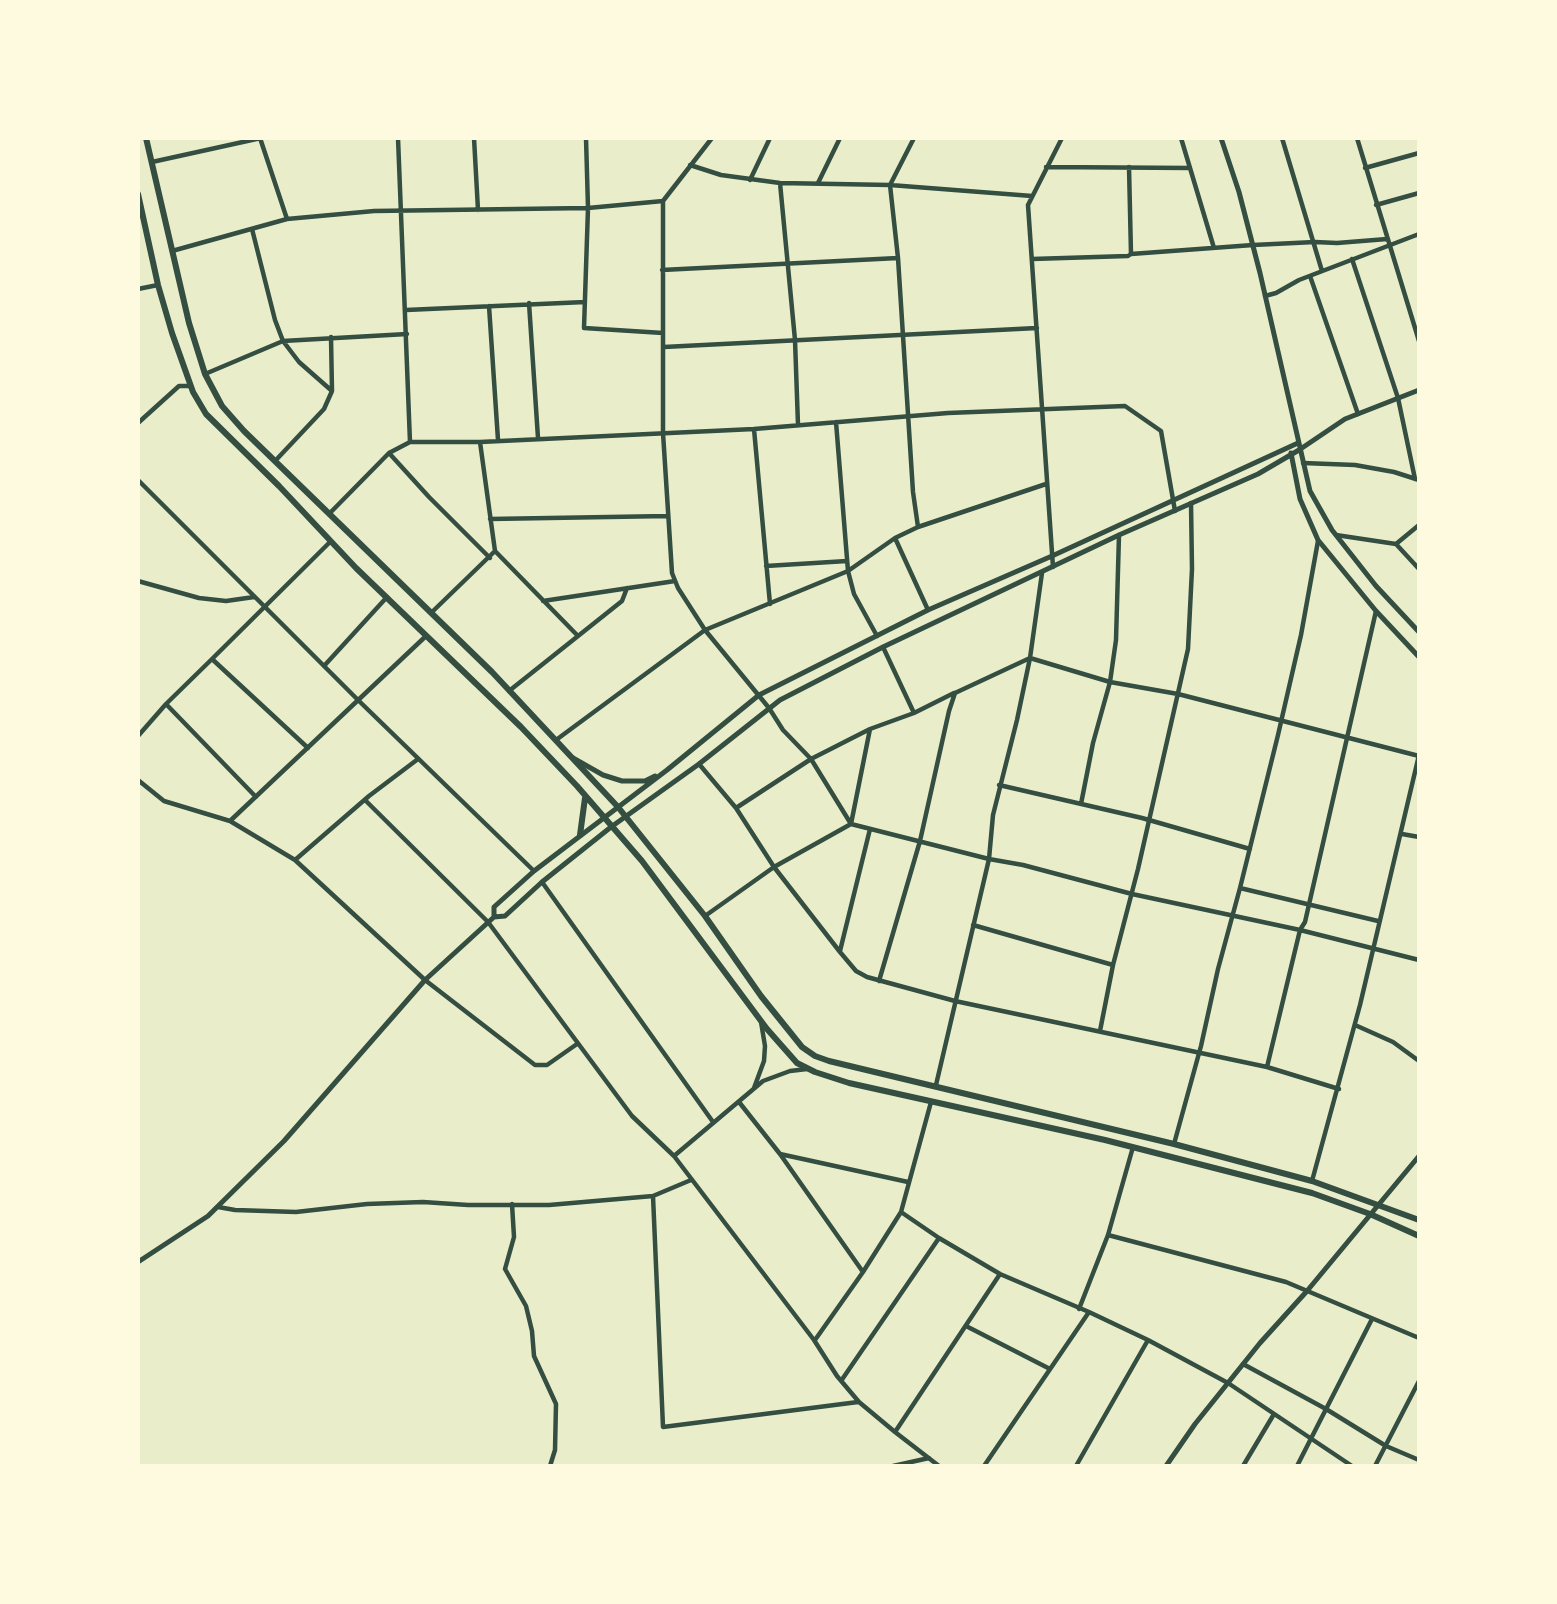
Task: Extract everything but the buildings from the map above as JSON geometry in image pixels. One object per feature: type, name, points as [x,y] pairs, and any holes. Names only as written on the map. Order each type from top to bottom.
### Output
[{"type":"main road","points":[[146,138],[189,323],[205,374],[231,418],[509,691],[618,807],[705,916],[761,996],[802,1047],[815,1056],[830,1061],[1174,1144],[1312,1181],[1419,1220]]},
{"type":"main road","points":[[138,194],[158,285],[190,386],[206,414],[426,636],[521,727],[585,796],[642,861],[760,1021],[797,1063],[849,1083],[1133,1147],[1312,1192],[1419,1236]]},
{"type":"main road","points":[[580,835],[585,796]]},
{"type":"street","points":[[152,162],[260,138],[286,219]]},
{"type":"street","points":[[398,138],[410,442]]},
{"type":"street","points":[[474,138],[478,210]]},
{"type":"street","points":[[586,138],[588,208],[584,328],[663,333]]},
{"type":"street","points":[[712,138],[663,201],[663,433],[671,564],[675,581],[705,630],[759,695],[783,730],[811,759],[851,824],[1132,894],[1300,930],[1419,960]]},
{"type":"street","points":[[750,180],[770,138]]},
{"type":"street","points":[[818,183],[840,138]]},
{"type":"street","points":[[914,138],[890,185],[904,336],[913,492],[918,527]]},
{"type":"street","points":[[1053,567],[1028,205],[1062,138]]},
{"type":"street","points":[[1181,138],[1214,248]]},
{"type":"street","points":[[1221,138],[1253,245],[1310,491],[1335,535],[1376,586],[1419,632]]},
{"type":"street","points":[[1282,138],[1322,271]]},
{"type":"street","points":[[1357,138],[1419,341]]},
{"type":"street","points":[[1365,169],[1419,153]]},
{"type":"street","points":[[690,165],[721,175],[780,183],[890,185],[1032,196]]},
{"type":"street","points":[[1046,167],[1190,168]]},
{"type":"street","points":[[1129,167],[1130,254]]},
{"type":"street","points":[[780,183],[795,340],[798,425]]},
{"type":"street","points":[[1376,205],[1419,193]]},
{"type":"street","points":[[172,251],[286,219],[402,210],[588,208],[663,201]]},
{"type":"street","points":[[252,229],[275,320],[283,341],[299,362],[332,391]]},
{"type":"street","points":[[1265,296],[1419,234]]},
{"type":"street","points":[[1032,259],[1128,256],[1253,245],[1387,239]]},
{"type":"street","points":[[662,270],[898,258]]},
{"type":"street","points":[[1352,259],[1398,398],[1417,480]]},
{"type":"street","points":[[1310,276],[1358,414]]},
{"type":"street","points":[[138,289],[158,285]]},
{"type":"street","points":[[406,310],[585,302]]},
{"type":"street","points":[[530,303],[538,438]]},
{"type":"street","points":[[489,306],[498,440]]},
{"type":"street","points":[[664,347],[1037,328]]},
{"type":"street","points":[[205,374],[283,341],[407,334]]},
{"type":"street","points":[[276,460],[324,409],[332,391],[331,337]]},
{"type":"street","points":[[138,423],[179,386],[190,386]]},
{"type":"street","points":[[138,1262],[218,1207],[284,1141],[425,980],[488,922],[494,917],[505,916],[542,882],[625,816],[699,764],[780,700],[1119,535],[1258,474],[1345,419],[1419,390]]},
{"type":"street","points":[[329,514],[389,453],[410,442],[480,442],[754,429],[909,416],[1125,406],[1161,431],[1175,510]]},
{"type":"street","points":[[836,422],[848,571],[854,594],[877,636]]},
{"type":"street","points":[[754,429],[770,604]]},
{"type":"street","points":[[480,442],[495,551],[577,635]]},
{"type":"street","points":[[494,917],[494,907],[534,871],[667,770],[759,695],[928,610],[1298,443]]},
{"type":"street","points":[[1289,447],[1300,499],[1318,540],[1376,611],[1419,657]]},
{"type":"street","points":[[389,453],[490,558]]},
{"type":"street","points":[[1303,463],[1354,465],[1394,472],[1417,480]]},
{"type":"street","points":[[138,480],[534,871]]},
{"type":"street","points":[[556,741],[705,630],[848,571],[895,538],[918,527],[1046,484]]},
{"type":"street","points":[[1101,1031],[1100,1023],[1113,965],[1188,649],[1192,569],[1191,503]]},
{"type":"street","points":[[490,519],[668,516]]},
{"type":"street","points":[[1396,544],[1419,525]]},
{"type":"street","points":[[1081,804],[1093,743],[1111,682],[1116,640],[1119,535]]},
{"type":"street","points":[[1335,535],[1396,544],[1419,569]]},
{"type":"street","points":[[895,538],[928,610]]},
{"type":"street","points":[[1174,1144],[1282,720],[1318,540]]},
{"type":"street","points":[[138,736],[166,704],[331,541]]},
{"type":"street","points":[[430,614],[495,551]]},
{"type":"street","points":[[766,566],[847,561]]},
{"type":"street","points":[[936,1085],[989,859],[993,815],[1030,658],[1042,573]]},
{"type":"street","points":[[138,581],[199,598],[226,601],[255,597]]},
{"type":"street","points":[[543,601],[675,581]]},
{"type":"street","points":[[509,691],[622,601],[627,588]]},
{"type":"street","points":[[324,666],[387,597]]},
{"type":"street","points":[[1267,1067],[1300,930],[1305,922],[1376,611]]},
{"type":"street","points":[[230,821],[426,636]]},
{"type":"street","points":[[883,648],[914,713]]},
{"type":"street","points":[[736,808],[811,759],[870,729],[914,713],[1030,658],[1111,682],[1178,694],[1419,755],[1339,1089],[1312,1181]]},
{"type":"street","points":[[212,659],[307,748]]},
{"type":"street","points":[[878,981],[920,841],[948,711],[955,693]]},
{"type":"street","points":[[166,704],[256,797]]},
{"type":"street","points":[[705,916],[774,867],[851,824],[870,729]]},
{"type":"street","points":[[569,755],[603,775],[622,780],[645,780],[667,770]]},
{"type":"street","points":[[295,860],[418,759]]},
{"type":"street","points":[[699,764],[736,808],[774,867],[856,971],[878,981],[955,1001],[1267,1067],[1339,1089]]},
{"type":"street","points":[[138,780],[164,801],[230,821],[295,860],[425,980],[535,1065],[547,1065],[577,1044]]},
{"type":"street","points":[[999,785],[1148,820],[1250,849]]},
{"type":"street","points":[[365,800],[488,922],[632,1116],[674,1156],[859,1402],[939,1466]]},
{"type":"street","points":[[840,952],[870,829]]},
{"type":"street","points":[[1402,834],[1419,837]]},
{"type":"street","points":[[542,882],[713,1122]]},
{"type":"street","points":[[1240,888],[1378,921]]},
{"type":"street","points":[[973,925],[1113,965]]},
{"type":"street","points":[[754,1089],[764,1061],[765,1046],[760,1021]]},
{"type":"street","points":[[1355,1025],[1393,1042],[1419,1061]]},
{"type":"street","points":[[674,1156],[754,1089],[774,1076],[808,1069]]},
{"type":"street","points":[[739,1102],[780,1154],[863,1272]]},
{"type":"street","points":[[814,1340],[863,1272],[901,1212],[931,1102]]},
{"type":"street","points":[[1079,1309],[1108,1235],[1133,1147]]},
{"type":"street","points":[[780,1154],[908,1182]]},
{"type":"street","points":[[1166,1466],[1195,1424],[1243,1364],[1419,1156]]},
{"type":"street","points":[[218,1207],[296,1212],[423,1202],[549,1205],[653,1196],[691,1180]]},
{"type":"street","points":[[653,1196],[663,1427],[859,1402]]},
{"type":"street","points":[[512,1204],[514,1237],[505,1269],[526,1306],[533,1331],[534,1356],[556,1404],[555,1450],[550,1466]]},
{"type":"street","points":[[901,1212],[1000,1274],[1148,1340],[1228,1383],[1352,1466]]},
{"type":"street","points":[[1108,1235],[1286,1282],[1419,1338]]},
{"type":"street","points":[[841,1381],[939,1238]]},
{"type":"street","points":[[895,1432],[1000,1274]]},
{"type":"street","points":[[984,1466],[1089,1312]]},
{"type":"street","points":[[1297,1466],[1372,1319]]},
{"type":"street","points":[[966,1326],[1050,1369]]},
{"type":"street","points":[[1076,1466],[1148,1340]]},
{"type":"street","points":[[1243,1364],[1326,1409],[1385,1446],[1419,1460]]},
{"type":"street","points":[[1375,1466],[1419,1381]]},
{"type":"street","points":[[1244,1466],[1274,1414]]},
{"type":"street","points":[[893,1466],[930,1458]]}]
